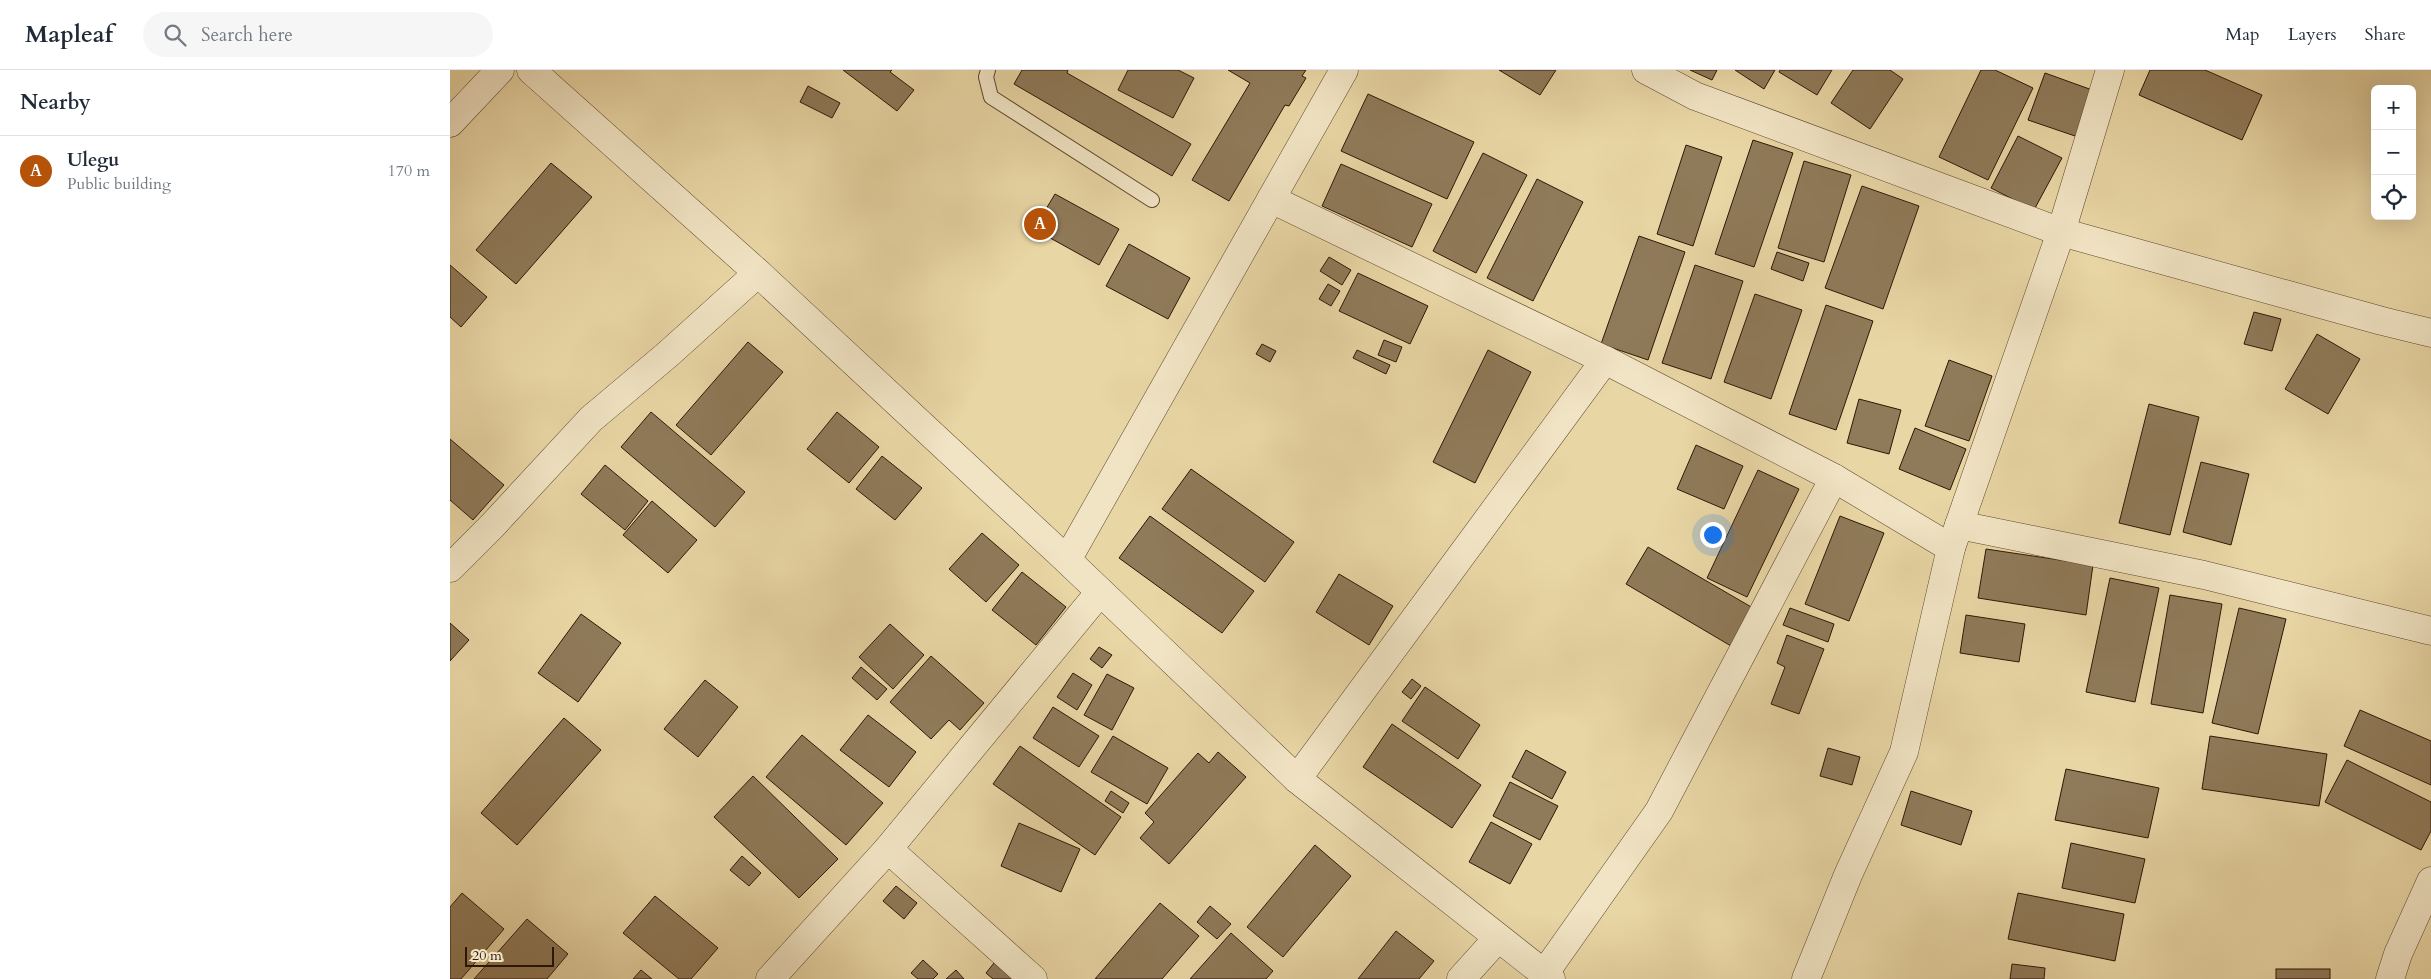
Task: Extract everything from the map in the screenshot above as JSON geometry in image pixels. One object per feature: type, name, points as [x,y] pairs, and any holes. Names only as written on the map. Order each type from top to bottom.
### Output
[{"type":"street","points":[[450,123],[500,70]]},
{"type":"street","points":[[532,70],[758,273],[1067,560],[1297,779],[1548,976],[1660,811],[1834,478]]},
{"type":"street","points":[[1067,560],[1344,70]]},
{"type":"street","points":[[1646,70],[1695,96],[2061,232],[2382,322],[2431,333]]},
{"type":"street","points":[[1806,979],[1848,875],[1904,752],[1955,536],[2061,232],[2110,70]]},
{"type":"street","points":[[1271,199],[1605,360],[1834,478],[1955,536],[2204,575],[2431,631]]},
{"type":"street","points":[[450,568],[492,526],[591,419],[667,355],[758,273]]},
{"type":"street","points":[[1297,779],[1605,360]]},
{"type":"street","points":[[770,979],[888,849],[1100,592]]},
{"type":"street","points":[[888,849],[1034,979]]},
{"type":"street","points":[[2390,979],[2398,954],[2431,881]]},
{"type":"street","points":[[1461,979],[1498,938]]},
{"type":"lane","points":[[988,70],[986,78],[990,97],[1152,200]]},
{"type":"building","points":[[843,70],[892,70],[890,72],[914,90],[897,111]]},
{"type":"building","points":[[1022,70],[1068,70],[1067,73],[1191,144],[1172,176],[1014,84]]},
{"type":"building","points":[[1128,70],[1178,70],[1194,78],[1173,118],[1118,90]]},
{"type":"building","points":[[1228,70],[1306,70],[1302,76],[1306,78],[1289,106],[1285,105],[1229,201],[1192,180],[1250,83]]},
{"type":"building","points":[[1499,70],[1556,70],[1540,95]]},
{"type":"building","points":[[1690,70],[1717,70],[1712,80]]},
{"type":"building","points":[[1735,70],[1775,70],[1764,89]]},
{"type":"building","points":[[1780,70],[1832,70],[1817,95],[1779,72]]},
{"type":"building","points":[[1853,70],[1890,70],[1903,79],[1870,129],[1831,103]]},
{"type":"building","points":[[1981,70],[1995,70],[2033,88],[1988,180],[1939,157]]},
{"type":"building","points":[[2150,70],[2205,70],[2262,95],[2242,140],[2139,95]]},
{"type":"building","points":[[2045,73],[2095,91],[2078,137],[2028,120]]},
{"type":"building","points":[[808,86],[840,103],[832,118],[800,102]]},
{"type":"building","points":[[1368,94],[1474,142],[1447,199],[1341,151]]},
{"type":"building","points":[[2018,136],[2062,158],[2034,210],[1991,188]]},
{"type":"building","points":[[1753,140],[1793,153],[1754,267],[1715,254]]},
{"type":"building","points":[[1686,145],[1722,157],[1693,246],[1657,234]]},
{"type":"building","points":[[1483,153],[1527,175],[1476,273],[1433,251]]},
{"type":"building","points":[[1804,161],[1851,175],[1824,262],[1778,248]]},
{"type":"building","points":[[551,163],[592,197],[516,284],[476,250]]},
{"type":"building","points":[[1341,164],[1432,204],[1412,247],[1322,206]]},
{"type":"building","points":[[1537,179],[1583,202],[1533,301],[1487,278]]},
{"type":"building","points":[[1862,186],[1919,206],[1883,309],[1825,288]]},
{"type":"building","points":[[1055,194],[1119,229],[1099,265],[1034,229]]},
{"type":"building","points":[[1639,236],[1685,252],[1648,360],[1601,344]]},
{"type":"building","points":[[1129,244],[1190,278],[1168,319],[1106,286]]},
{"type":"building","points":[[1777,252],[1809,263],[1803,281],[1771,269]]},
{"type":"building","points":[[1329,257],[1351,270],[1342,285],[1320,271]]},
{"type":"building","points":[[450,265],[487,297],[461,327],[450,317]]},
{"type":"building","points":[[1695,265],[1743,281],[1711,379],[1662,363]]},
{"type":"building","points":[[1358,273],[1428,306],[1410,344],[1339,311]]},
{"type":"building","points":[[1328,284],[1340,291],[1331,306],[1319,299]]},
{"type":"building","points":[[1755,294],[1802,310],[1771,399],[1724,382]]},
{"type":"building","points":[[1826,305],[1873,321],[1836,430],[1789,414]]},
{"type":"building","points":[[2254,312],[2281,319],[2272,351],[2244,344]]},
{"type":"building","points":[[2317,334],[2360,359],[2328,414],[2285,389]]},
{"type":"building","points":[[1384,340],[1402,347],[1396,362],[1378,355]]},
{"type":"building","points":[[748,342],[783,372],[711,455],[676,425]]},
{"type":"building","points":[[1262,344],[1276,351],[1270,362],[1256,354]]},
{"type":"building","points":[[1357,350],[1390,365],[1386,374],[1353,358]]},
{"type":"building","points":[[1488,350],[1531,372],[1475,483],[1433,462]]},
{"type":"building","points":[[1949,360],[1992,376],[1969,441],[1925,426]]},
{"type":"building","points":[[1859,399],[1901,410],[1889,454],[1847,443]]},
{"type":"building","points":[[2149,404],[2199,417],[2170,535],[2119,523]]},
{"type":"building","points":[[651,412],[745,492],[715,527],[621,447]]},
{"type":"building","points":[[837,412],[879,447],[849,483],[807,449]]},
{"type":"building","points":[[1915,428],[1966,449],[1950,490],[1899,469]]},
{"type":"building","points":[[450,439],[504,485],[473,520],[450,500]]},
{"type":"building","points":[[1696,445],[1743,466],[1724,509],[1677,489]]},
{"type":"building","points":[[882,456],[922,488],[895,520],[856,489]]},
{"type":"building","points":[[2201,462],[2249,474],[2231,545],[2183,532]]},
{"type":"building","points":[[605,465],[648,501],[625,530],[581,494]]},
{"type":"building","points":[[1191,469],[1294,542],[1265,582],[1162,509]]},
{"type":"building","points":[[1758,470],[1799,489],[1747,597],[1707,578]]},
{"type":"building","points":[[652,501],[697,540],[668,573],[623,535]]},
{"type":"building","points":[[1150,516],[1254,591],[1222,633],[1119,558]]},
{"type":"building","points":[[1840,516],[1884,533],[1849,621],[1805,604]]},
{"type":"building","points":[[982,533],[1019,565],[986,602],[949,569]]},
{"type":"building","points":[[1648,547],[1753,608],[1731,646],[1626,584]]},
{"type":"building","points":[[1986,549],[2093,565],[2086,615],[1978,598]]},
{"type":"building","points":[[1022,572],[1066,607],[1036,645],[992,610]]},
{"type":"building","points":[[1339,574],[1393,606],[1369,645],[1316,612]]},
{"type":"building","points":[[2110,578],[2159,588],[2135,702],[2086,692]]},
{"type":"building","points":[[2170,595],[2222,604],[2203,713],[2151,704]]},
{"type":"building","points":[[1790,608],[1834,624],[1828,642],[1783,625]]},
{"type":"building","points":[[2239,608],[2286,619],[2258,734],[2212,723]]},
{"type":"building","points":[[581,614],[621,643],[578,702],[538,673]]},
{"type":"building","points":[[1966,615],[2025,624],[2019,662],[1960,653]]},
{"type":"building","points":[[450,623],[469,640],[450,661]]},
{"type":"building","points":[[890,624],[924,655],[893,689],[859,657]]},
{"type":"building","points":[[1787,635],[1824,649],[1799,714],[1771,704],[1785,667],[1777,663]]},
{"type":"building","points":[[1099,647],[1112,655],[1102,668],[1090,659]]},
{"type":"building","points":[[931,656],[984,703],[960,730],[949,720],[931,739],[890,702]]},
{"type":"building","points":[[861,667],[887,689],[877,700],[852,678]]},
{"type":"building","points":[[1073,673],[1092,685],[1077,710],[1057,697]]},
{"type":"building","points":[[1107,674],[1134,688],[1112,730],[1084,715]]},
{"type":"building","points":[[1412,679],[1421,686],[1411,699],[1402,692]]},
{"type":"building","points":[[705,680],[738,707],[698,757],[664,729]]},
{"type":"building","points":[[1425,687],[1480,725],[1458,759],[1402,721]]},
{"type":"building","points":[[1053,707],[1099,736],[1079,767],[1033,738]]},
{"type":"building","points":[[2360,710],[2431,741],[2431,785],[2344,746]]},
{"type":"building","points":[[868,715],[916,752],[889,787],[840,750]]},
{"type":"building","points":[[564,718],[601,750],[517,845],[481,813]]},
{"type":"building","points":[[1392,724],[1481,785],[1452,828],[1363,767]]},
{"type":"building","points":[[802,735],[883,803],[846,845],[766,777]]},
{"type":"building","points":[[1113,736],[1168,768],[1147,804],[1091,772]]},
{"type":"building","points":[[2210,736],[2327,754],[2319,806],[2202,789]]},
{"type":"building","points":[[1020,746],[1121,817],[1095,855],[993,784]]},
{"type":"building","points":[[1828,748],[1860,757],[1852,785],[1820,776]]},
{"type":"building","points":[[1526,750],[1566,772],[1552,799],[1512,777]]},
{"type":"building","points":[[1218,752],[1246,777],[1169,864],[1140,838],[1154,822],[1145,813],[1198,753],[1209,763]]},
{"type":"building","points":[[2347,760],[2431,802],[2431,831],[2421,850],[2325,802]]},
{"type":"building","points":[[2066,769],[2159,788],[2148,838],[2055,820]]},
{"type":"building","points":[[753,776],[838,859],[799,898],[714,817]]},
{"type":"building","points":[[1510,782],[1558,806],[1540,840],[1493,816]]},
{"type":"building","points":[[1111,791],[1129,803],[1123,813],[1105,801]]},
{"type":"building","points":[[1911,791],[1972,811],[1961,845],[1901,825]]},
{"type":"building","points":[[1491,822],[1532,844],[1510,884],[1469,862]]},
{"type":"building","points":[[1019,823],[1080,849],[1061,892],[1001,866]]},
{"type":"building","points":[[2071,843],[2145,859],[2135,903],[2062,888]]},
{"type":"building","points":[[1315,845],[1351,876],[1283,957],[1247,927]]},
{"type":"building","points":[[742,856],[761,873],[749,886],[730,870]]},
{"type":"building","points":[[896,886],[917,903],[904,919],[883,901]]},
{"type":"building","points":[[462,893],[504,929],[461,979],[450,979],[450,907]]},
{"type":"building","points":[[2018,893],[2124,914],[2115,961],[2008,939]]},
{"type":"building","points":[[655,896],[718,948],[691,979],[679,979],[623,933]]},
{"type":"building","points":[[1160,903],[1199,936],[1162,979],[1095,979]]},
{"type":"building","points":[[1210,906],[1231,924],[1217,939],[1197,922]]},
{"type":"building","points":[[527,919],[568,954],[547,979],[474,979]]},
{"type":"building","points":[[1396,931],[1434,961],[1419,979],[1358,979]]},
{"type":"building","points":[[1231,933],[1273,971],[1266,979],[1190,979]]},
{"type":"building","points":[[923,960],[938,974],[933,979],[918,979],[911,973]]},
{"type":"building","points":[[994,963],[1013,979],[993,979],[986,973]]},
{"type":"building","points":[[2012,964],[2045,968],[2044,979],[2010,979]]},
{"type":"building","points":[[2276,969],[2330,969],[2330,979],[2276,979]]},
{"type":"building","points":[[641,970],[652,979],[633,979]]},
{"type":"building","points":[[956,970],[964,979],[946,979]]},
{"type":"place","name":"Ulegu","points":[[1040,224]]}]
